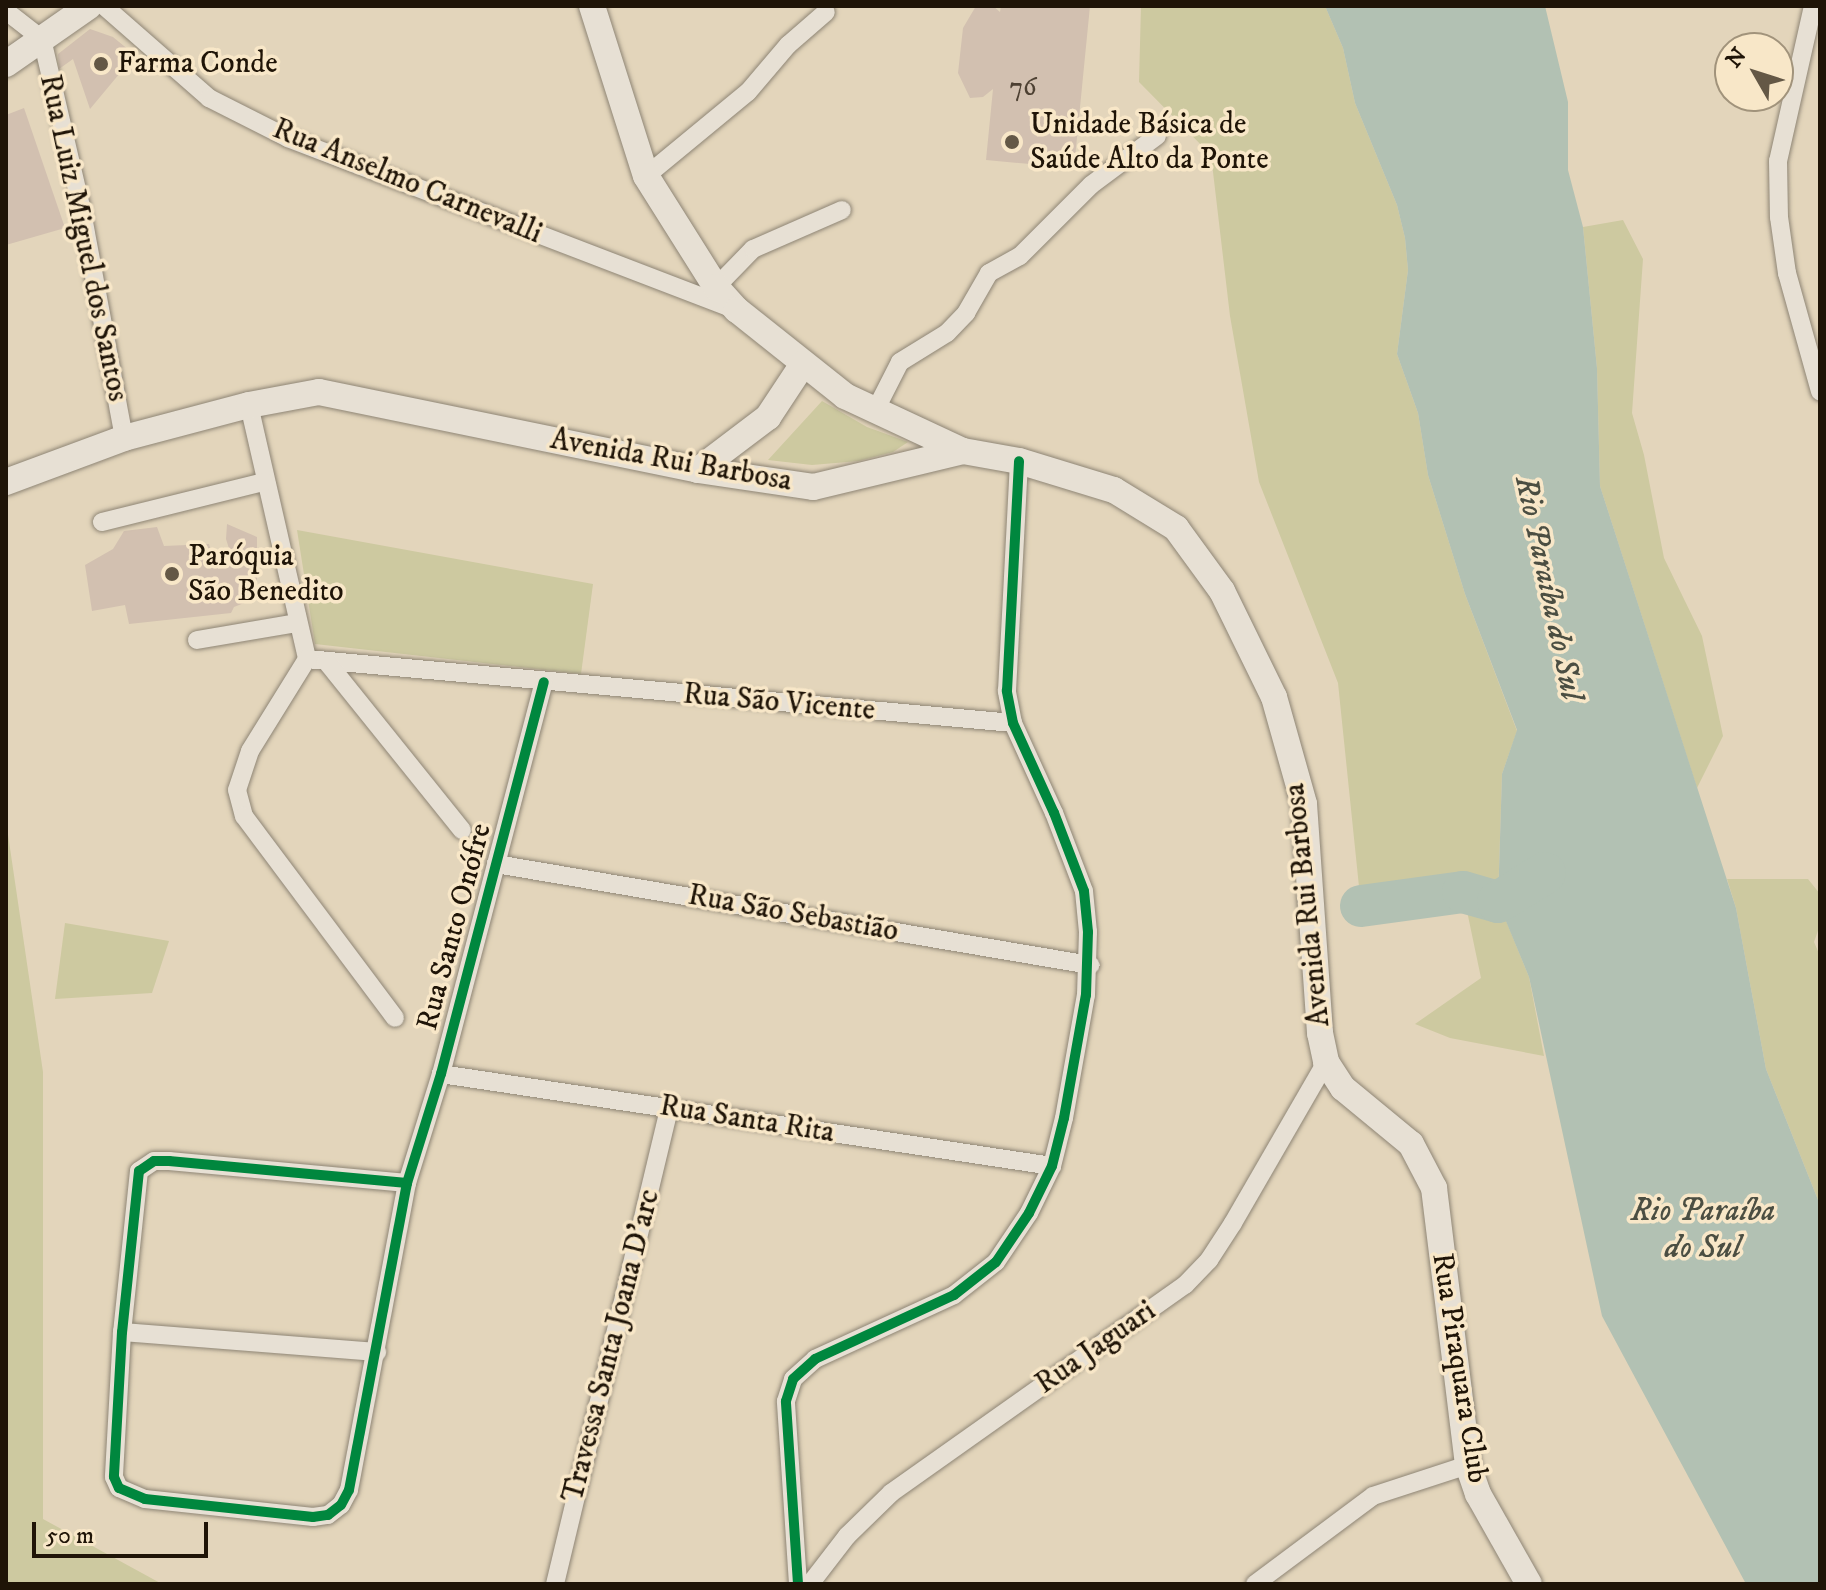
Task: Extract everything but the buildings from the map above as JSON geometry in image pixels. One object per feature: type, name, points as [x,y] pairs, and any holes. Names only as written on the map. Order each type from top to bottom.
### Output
[{"type":"main road","points":[[6,64],[89,6]]},
{"type":"main road","points":[[592,6],[646,176],[716,287],[737,310],[845,396],[963,451]]},
{"type":"main road","points":[[698,470],[768,417],[803,364]]},
{"type":"main road","name":"Avenida Rui Barbosa","points":[[6,482],[124,438],[249,405],[319,392],[698,470],[813,487],[963,451],[1019,461],[1114,490],[1176,528],[1222,591],[1274,697],[1304,804],[1320,1033],[1326,1062],[1343,1088],[1411,1144]]},
{"type":"main road","name":"Rua Piraquara Club","points":[[1411,1144],[1434,1188],[1468,1465],[1478,1494],[1529,1584]]},
{"type":"street","name":"Rua Anselmo Carnevalli","points":[[104,6],[209,98],[288,138],[737,310]]},
{"type":"street","points":[[1813,6],[1778,161],[1787,273],[1820,391]]},
{"type":"street","points":[[6,11],[42,39]]},
{"type":"street","points":[[646,176],[748,92],[788,45],[826,12]]},
{"type":"street","name":"Rua Luiz Miguel dos Santos","points":[[42,39],[81,206],[124,438]]},
{"type":"street","points":[[875,411],[900,362],[947,333],[966,313],[989,273],[1020,256],[1091,185],[1157,136]]},
{"type":"street","points":[[716,287],[753,249],[842,210]]},
{"type":"street","points":[[249,405],[264,482],[307,659],[250,751],[237,790],[244,816],[395,1018]]},
{"type":"street","points":[[798,1584],[786,1401],[793,1379],[815,1359],[954,1295],[996,1262],[1029,1213],[1052,1166],[1064,1118],[1090,965],[1084,891],[1054,813],[1013,723],[1007,691],[1019,461]]},
{"type":"street","points":[[102,522],[264,482]]},
{"type":"street","points":[[197,640],[298,623]]},
{"type":"street","name":"Rua São Vicente","points":[[307,659],[1013,723]]},
{"type":"street","points":[[326,661],[462,830]]},
{"type":"street","name":"Rua Santo Onófre","points":[[122,1332],[114,1477],[119,1488],[145,1499],[313,1517],[328,1515],[341,1505],[349,1490],[407,1183],[441,1074],[544,682]]},
{"type":"street","name":"Rua São Sebastião","points":[[496,864],[1090,965]]},
{"type":"street","name":"Rua Jaguari","points":[[810,1584],[847,1536],[891,1493],[1185,1285],[1209,1260],[1233,1223],[1326,1062]]},
{"type":"street","name":"Rua Santa Rita","points":[[441,1074],[1052,1166]]},
{"type":"street","name":"Travessa Santa Joana D'arc","points":[[555,1584],[669,1109]]},
{"type":"street","points":[[377,1352],[122,1332],[136,1182],[144,1165],[169,1161],[407,1183]]},
{"type":"street","points":[[1255,1584],[1373,1496],[1468,1465]]},
{"type":"shaded area","points":[[1141,6],[1325,6],[1343,48],[1355,103],[1397,205],[1405,238],[1408,270],[1397,354],[1418,413],[1428,475],[1465,594],[1517,731],[1502,774],[1498,901],[1529,977],[1544,1056],[1450,1038],[1415,1024],[1481,978],[1463,892],[1361,906],[1338,683],[1259,482],[1230,316],[1211,155],[1139,82]]},
{"type":"shaded area","points":[[1623,220],[1643,259],[1632,413],[1644,455],[1664,558],[1702,636],[1723,736],[1697,788],[1600,486],[1597,368],[1583,227]]},
{"type":"shaded area","points":[[822,401],[867,427],[908,442],[893,452],[859,461],[812,465],[768,460]]},
{"type":"shaded area","points":[[297,530],[593,584],[581,674],[315,644]]},
{"type":"shaded area","points":[[6,821],[43,1072],[43,1519],[162,1584],[6,1584]]},
{"type":"shaded area","points":[[1727,879],[1808,879],[1820,894],[1820,925],[1814,942],[1820,956],[1820,1205],[1766,1069],[1736,908]]},
{"type":"shaded area","points":[[65,923],[169,941],[152,993],[55,999]]},
{"type":"water","name":"Rio Paraíba do Sul","points":[[1325,6],[1545,6],[1568,102],[1568,170],[1583,227],[1597,368],[1600,486],[1736,908],[1766,1069],[1820,1205],[1820,1584],[1746,1584],[1602,1316],[1529,977],[1498,902],[1502,774],[1517,730],[1465,594],[1428,475],[1418,413],[1397,354],[1408,270],[1405,238],[1397,205],[1355,103],[1343,48]]},
{"type":"waterway","points":[[1361,906],[1463,892],[1498,902],[1545,873]]},
{"type":"cycle path","points":[[798,1584],[786,1401],[793,1379],[815,1359],[954,1295],[996,1262],[1029,1213],[1052,1166],[1064,1118],[1086,995],[1088,932],[1084,891],[1054,813],[1013,723],[1007,691],[1019,461]]},
{"type":"cycle path","points":[[407,1183],[169,1161],[154,1161],[139,1171],[122,1332],[114,1477],[119,1488],[145,1499],[313,1517],[328,1515],[341,1505],[349,1490],[407,1183],[441,1074],[544,682]]},
{"type":"place","name":"Farma Conde","points":[[101,64]]},
{"type":"place","name":"Unidade Básica de Saúde Alto da Ponte","points":[[1012,142]]},
{"type":"place","name":"Paróquia São Benedito","points":[[172,574]]}]
